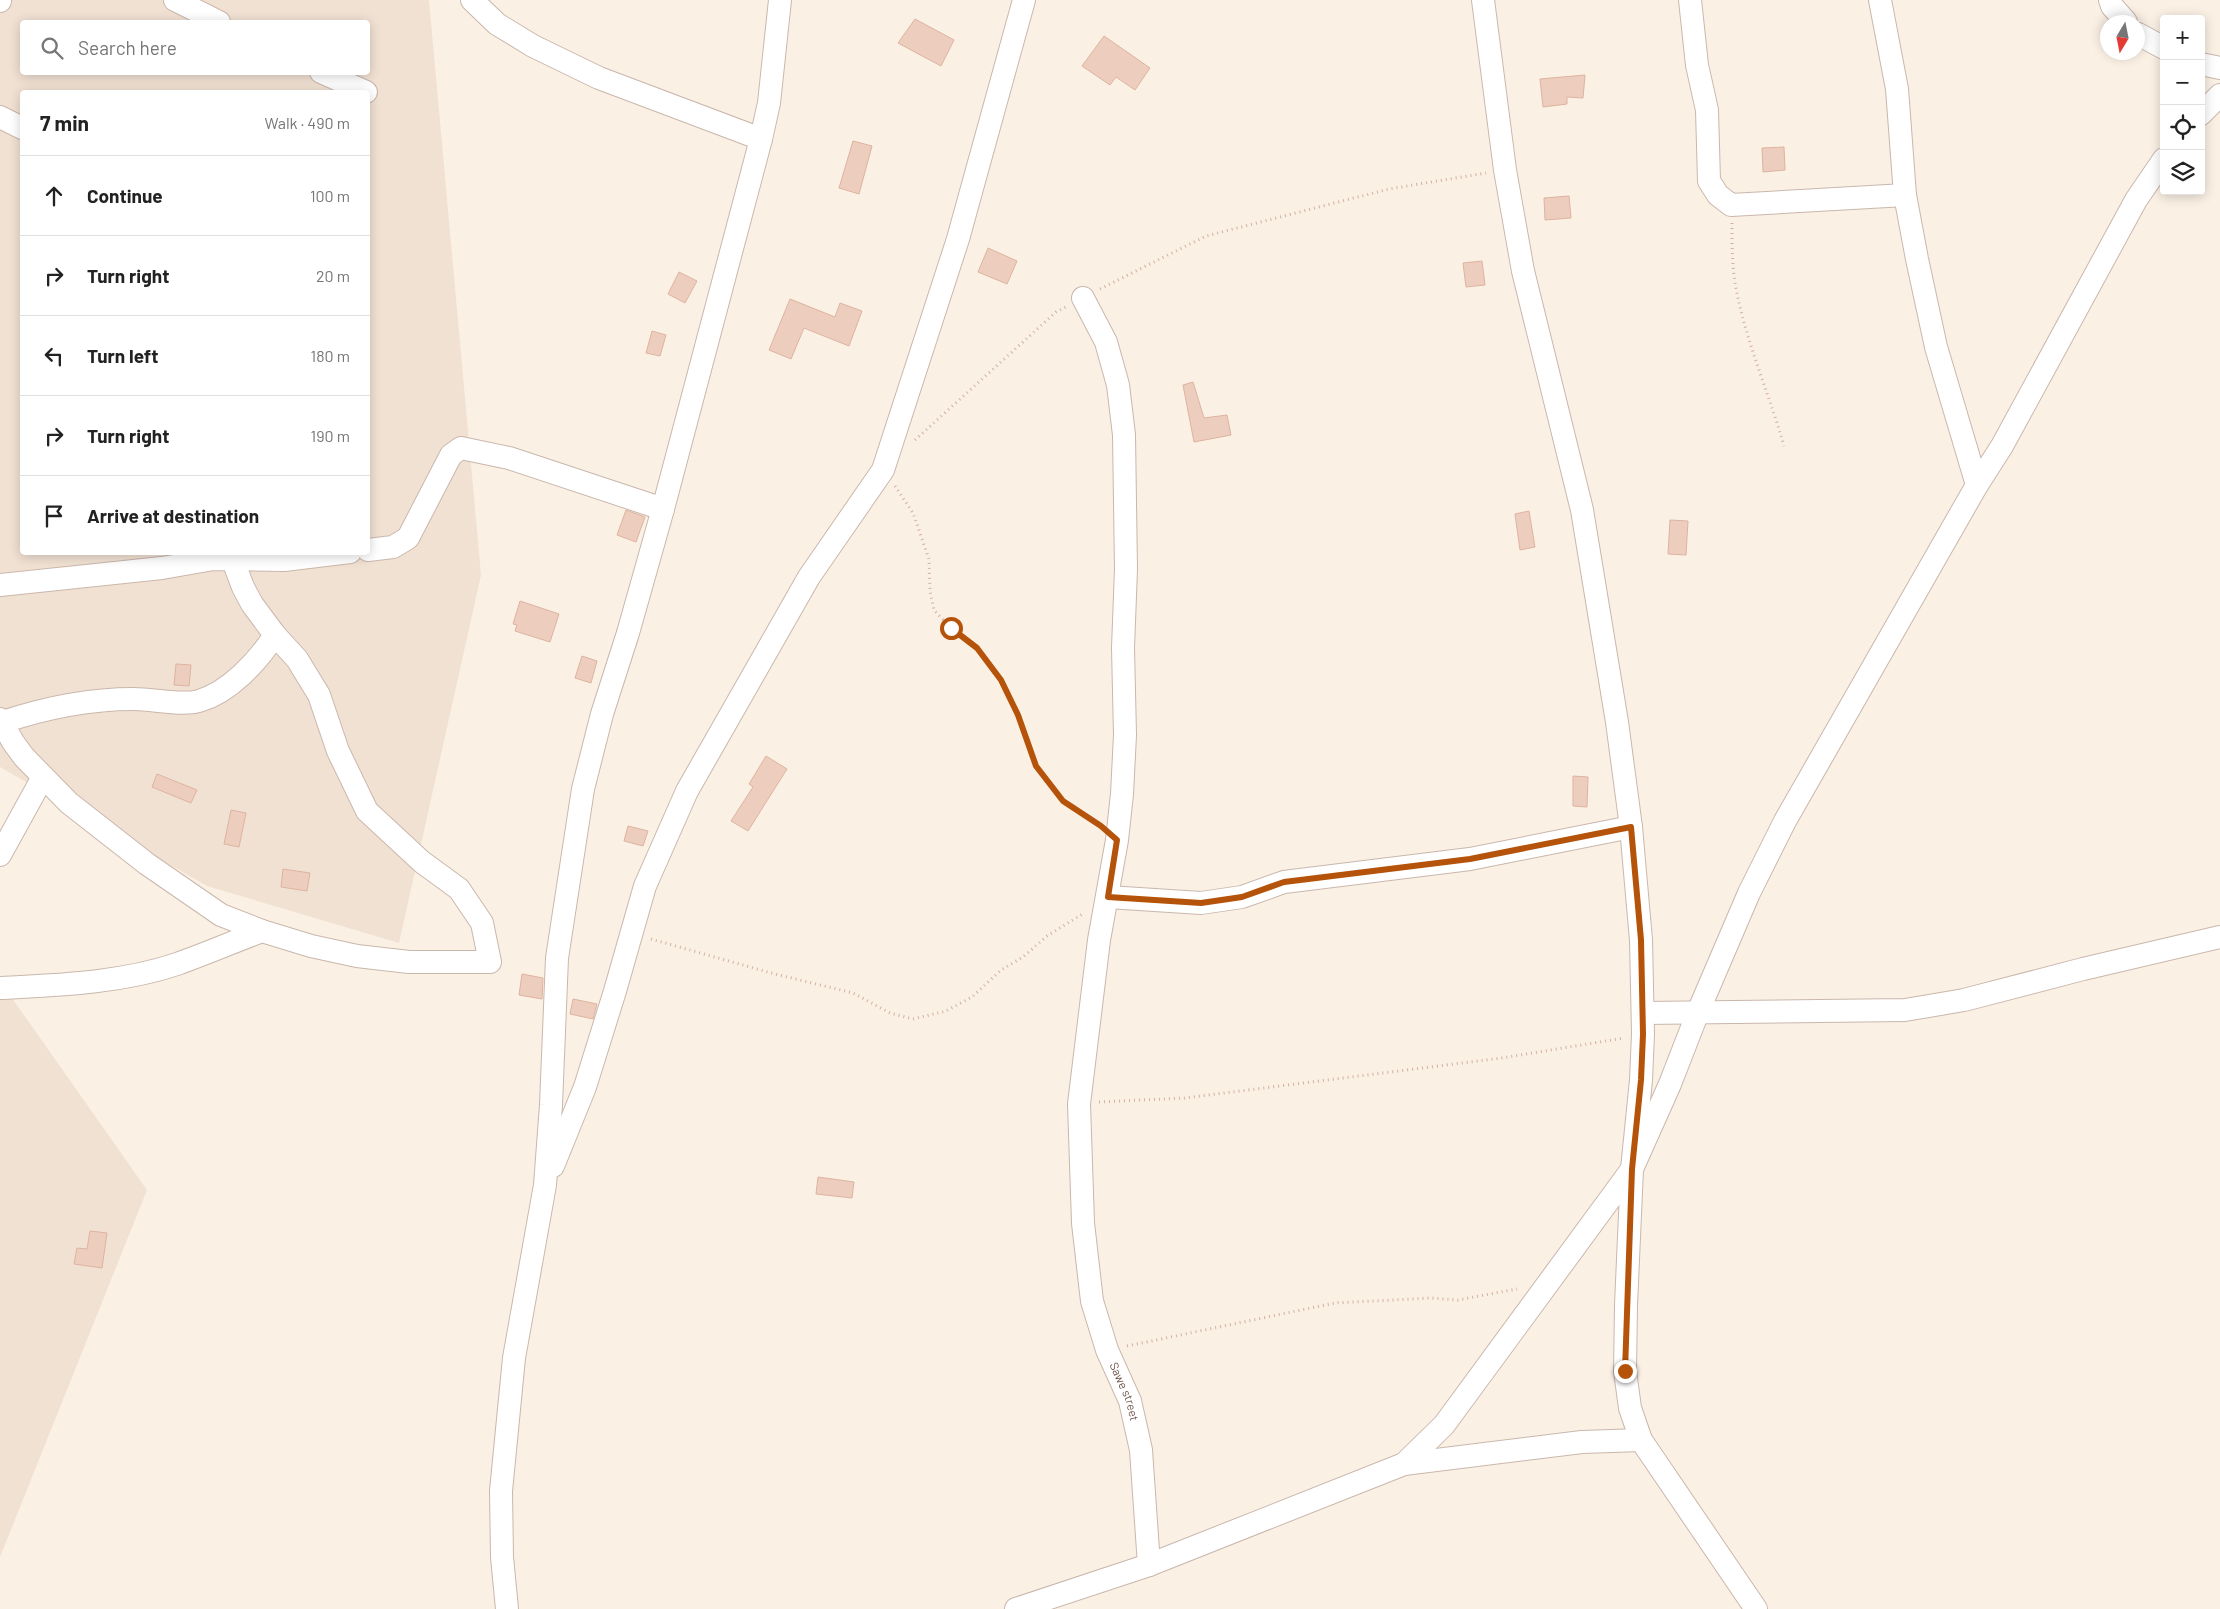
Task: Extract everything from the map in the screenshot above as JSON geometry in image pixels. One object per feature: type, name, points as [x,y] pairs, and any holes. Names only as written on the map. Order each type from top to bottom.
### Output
[{"type":"street","points":[[175,0],[215,20]]},
{"type":"street","points":[[472,0],[497,24],[541,50],[598,78],[761,139]]},
{"type":"street","points":[[507,1609],[502,1557],[501,1491],[514,1358],[545,1186],[551,1104],[557,958],[583,789],[602,714],[628,633],[663,509],[761,139],[769,103],[780,0]]},
{"type":"street","points":[[545,1186],[585,1087],[645,886],[687,791],[809,577],[883,470],[958,239],[987,128],[1024,0]]},
{"type":"street","points":[[1483,0],[1505,170],[1523,271],[1582,510],[1617,722],[1631,827],[1641,940],[1643,1024],[1641,1080],[1632,1169],[1625,1371],[1630,1408],[1641,1440],[1756,1609]]},
{"type":"street","points":[[1690,0],[1697,64],[1707,110],[1709,181],[1718,195],[1731,205],[1905,195]]},
{"type":"street","points":[[1880,0],[1897,89],[1905,195],[1936,348],[1977,485]]},
{"type":"street","points":[[2110,0],[2112,6],[2120,15]]},
{"type":"street","points":[[2145,38],[2160,46]]},
{"type":"street","points":[[2205,65],[2220,68]]},
{"type":"street","points":[[328,75],[360,90]]},
{"type":"street","points":[[2205,110],[2220,94]]},
{"type":"street","points":[[0,117],[20,127]]},
{"type":"street","points":[[1404,1464],[1444,1425],[1632,1169],[1670,1084],[1698,1012],[1749,893],[1785,821],[1977,485],[2002,446],[2136,200],[2160,165]]},
{"type":"street","name":"Sawe street","points":[[1083,298],[1106,342],[1118,385],[1124,435],[1126,569],[1123,648],[1125,735],[1122,794],[1117,840],[1099,940],[1079,1104],[1083,1223],[1092,1300],[1107,1350],[1130,1401],[1141,1450],[1149,1565]]},
{"type":"street","points":[[370,550],[393,548],[408,538],[451,455],[461,448],[509,458],[663,509]]},
{"type":"street","points":[[0,585],[162,568],[214,559],[284,560],[325,555]]},
{"type":"street","points":[[232,558],[252,604],[276,635],[298,658],[319,695],[338,751],[367,811],[422,862],[458,889],[482,924],[490,962],[386,960],[311,946],[262,931],[221,914],[147,864],[69,803],[24,758],[0,722],[58,706],[95,700],[200,701],[225,689],[263,653],[276,635]]},
{"type":"street","points":[[0,855],[43,777]]},
{"type":"street","points":[[1108,897],[1201,903],[1242,897],[1284,882],[1470,859],[1631,827]]},
{"type":"street","points":[[0,988],[63,984],[146,972],[176,964],[262,931]]},
{"type":"street","points":[[1643,1024],[1698,1012],[1905,1010],[1964,1000],[2083,969],[2220,937]]},
{"type":"street","points":[[1016,1609],[1149,1565],[1404,1464],[1582,1442],[1641,1440]]},
{"type":"path","points":[[910,445],[1056,312],[1206,236],[1389,189],[1505,170]]},
{"type":"path","points":[[1731,205],[1732,256],[1736,288],[1755,359],[1773,405],[1784,446]]},
{"type":"path","points":[[883,470],[913,513],[929,559],[930,591],[934,610],[951,628],[977,648],[1001,680],[1018,715],[1036,766],[1063,801],[1101,826],[1117,840]]},
{"type":"path","points":[[631,934],[771,973],[853,993],[890,1013],[913,1019],[946,1011],[972,997],[1002,970],[1023,957],[1047,936],[1108,897]]},
{"type":"path","points":[[1079,1104],[1194,1096],[1502,1058],[1643,1024]]},
{"type":"path","points":[[1107,1350],[1168,1339],[1335,1303],[1430,1298],[1458,1300],[1550,1283]]},
{"type":"shaded area","points":[[0,0],[429,0],[481,575],[399,943],[207,886],[0,767]]},
{"type":"shaded area","points":[[0,981],[147,1190],[0,1557]]},
{"type":"building","points":[[915,19],[954,40],[941,66],[898,43]]},
{"type":"building","points":[[1104,36],[1150,68],[1135,90],[1116,77],[1110,85],[1082,66]]},
{"type":"building","points":[[1585,75],[1583,98],[1567,97],[1567,104],[1543,107],[1540,79]]},
{"type":"building","points":[[853,141],[872,146],[859,194],[839,188]]},
{"type":"building","points":[[1784,147],[1785,170],[1763,172],[1762,148]]},
{"type":"building","points":[[1569,196],[1571,218],[1545,220],[1544,198]]},
{"type":"building","points":[[988,248],[1017,261],[1007,284],[978,272]]},
{"type":"building","points":[[1482,261],[1485,285],[1466,287],[1463,263]]},
{"type":"building","points":[[679,272],[697,281],[685,303],[668,294]]},
{"type":"building","points":[[790,299],[835,317],[840,303],[862,311],[849,346],[804,328],[791,359],[769,350]]},
{"type":"building","points":[[652,331],[666,335],[660,356],[646,353]]},
{"type":"building","points":[[1193,382],[1204,418],[1227,415],[1231,435],[1194,442],[1183,385]]},
{"type":"building","points":[[626,510],[645,517],[636,542],[617,535]]},
{"type":"building","points":[[1529,511],[1535,547],[1520,550],[1515,514]]},
{"type":"building","points":[[1670,520],[1688,521],[1686,555],[1668,554]]},
{"type":"building","points":[[520,601],[559,614],[550,642],[515,631],[517,625],[513,624]]},
{"type":"building","points":[[582,656],[597,661],[591,683],[575,678]]},
{"type":"building","points":[[176,664],[191,665],[189,686],[174,685]]},
{"type":"building","points":[[766,756],[787,769],[748,831],[731,821],[753,787],[749,784]]},
{"type":"building","points":[[157,774],[197,790],[191,803],[152,787]]},
{"type":"building","points":[[1573,776],[1588,777],[1587,807],[1573,806]]},
{"type":"building","points":[[231,810],[246,813],[239,847],[224,844]]},
{"type":"building","points":[[628,826],[648,831],[643,846],[624,841]]},
{"type":"building","points":[[283,869],[310,873],[307,891],[281,887]]},
{"type":"building","points":[[522,974],[543,978],[542,999],[519,995]]},
{"type":"building","points":[[573,999],[597,1004],[593,1019],[570,1014]]},
{"type":"building","points":[[818,1177],[854,1182],[852,1198],[816,1194]]},
{"type":"building","points":[[90,1231],[107,1233],[102,1268],[74,1264],[77,1248],[87,1249]]},
{"type":"route","points":[[951,628],[977,648],[1001,680],[1018,715],[1036,766],[1063,801],[1101,826],[1117,840],[1108,897],[1201,903],[1242,897],[1284,882],[1470,859],[1631,827],[1641,940],[1643,1034],[1641,1080],[1632,1169],[1625,1371]]}]
